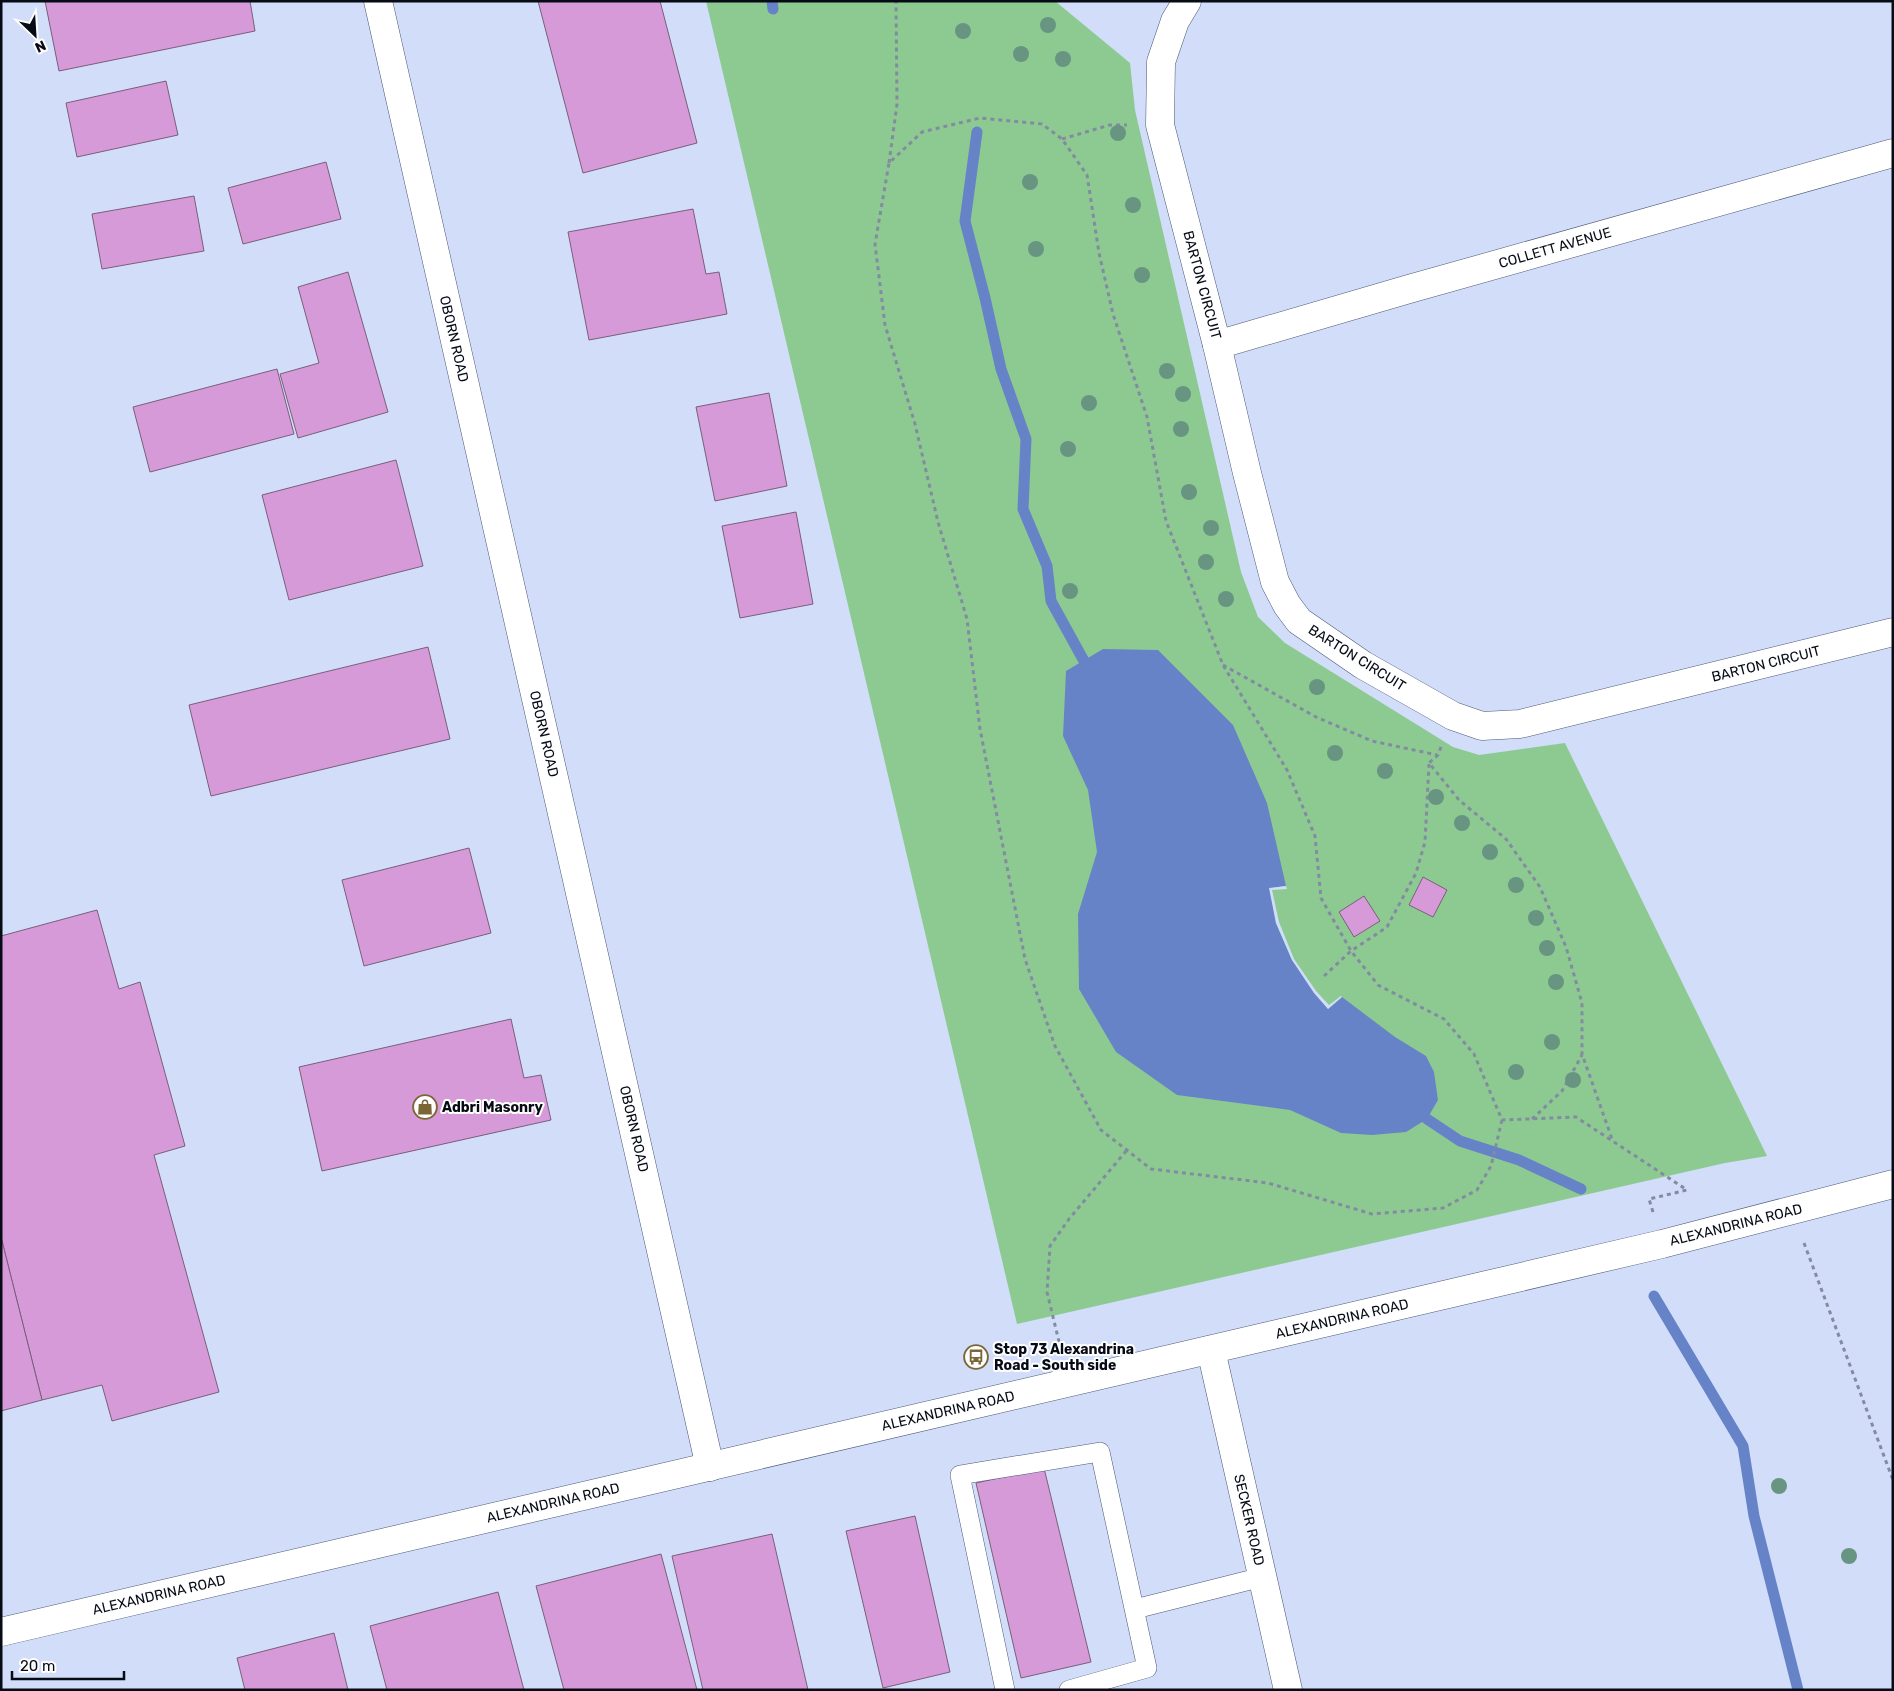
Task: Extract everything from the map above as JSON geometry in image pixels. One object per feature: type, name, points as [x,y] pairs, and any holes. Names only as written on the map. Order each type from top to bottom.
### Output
[{"type":"street","name":"OBORN ROAD","points":[[378,1],[710,1467]]},
{"type":"street","name":"BARTON CIRCUIT","points":[[1187,1],[1175,21],[1161,62],[1160,125],[1273,573],[1287,605],[1299,621],[1364,665],[1453,716],[1482,726],[1520,724],[1893,632]]},
{"type":"street","name":"COLLETT AVENUE","points":[[1217,345],[1409,288],[1893,153]]},
{"type":"street","name":"ALEXANDRINA ROAD","points":[[1,1632],[1662,1244],[1893,1184]]},
{"type":"street","name":"SECKER ROAD","points":[[1211,1350],[1288,1690]]},
{"type":"lane","points":[[1005,1690],[960,1475],[1100,1452],[1147,1668],[1069,1690]]},
{"type":"lane","points":[[1134,1610],[1262,1577]]},
{"type":"path","points":[[889,163],[922,132],[980,118],[1042,124],[1062,139],[1087,175],[1099,253],[1113,314],[1146,417],[1166,521],[1223,665],[1287,770],[1315,836],[1321,898],[1351,951],[1378,985],[1444,1019],[1474,1054],[1502,1120],[1491,1166],[1477,1190],[1443,1208],[1372,1214],[1268,1183],[1151,1170],[1101,1130],[1055,1046],[1025,959],[980,729],[967,619],[938,522],[915,424],[885,325],[876,244],[897,104],[896,1]]},
{"type":"path","points":[[1062,139],[1110,125],[1160,125]]},
{"type":"path","points":[[1223,665],[1316,717],[1372,741],[1438,755]]},
{"type":"path","points":[[1324,976],[1351,951],[1387,927],[1416,873],[1425,842],[1429,764],[1438,755],[1453,716]]},
{"type":"path","points":[[1429,764],[1459,800],[1506,839],[1540,887],[1566,947],[1582,1003],[1582,1054],[1612,1140]]},
{"type":"path","points":[[1532,1120],[1562,1091],[1582,1054]]},
{"type":"path","points":[[1502,1120],[1576,1117],[1687,1190]]},
{"type":"path","points":[[1070,1383],[1047,1292],[1050,1246],[1126,1150]]},
{"type":"path","points":[[1802,1238],[1893,1480]]},
{"type":"green space","points":[[706,1],[1055,1],[1130,63],[1135,110],[1241,572],[1258,617],[1285,643],[1453,747],[1479,755],[1565,743],[1767,1156],[1725,1163],[1017,1324]]},
{"type":"water","points":[[1103,649],[1158,650],[1233,725],[1267,803],[1286,886],[1270,888],[1276,923],[1292,960],[1328,1009],[1342,997],[1395,1037],[1426,1056],[1434,1072],[1438,1100],[1427,1119],[1406,1132],[1372,1135],[1341,1133],[1290,1110],[1177,1095],[1116,1052],[1079,989],[1078,914],[1097,852],[1088,790],[1063,736],[1066,671]]},
{"type":"pier","points":[[1286,886],[1287,889],[1272,890],[1279,922],[1294,959],[1316,991],[1329,1005],[1342,997],[1328,1009],[1314,993],[1292,960],[1276,923],[1269,888]]},
{"type":"building","points":[[45,1],[250,1],[255,31],[59,71]]},
{"type":"building","points":[[538,1],[660,1],[697,143],[583,173]]},
{"type":"building","points":[[166,81],[178,135],[77,157],[66,103]]},
{"type":"building","points":[[326,162],[341,219],[243,244],[228,188]]},
{"type":"building","points":[[194,196],[204,251],[102,269],[92,214]]},
{"type":"building","points":[[693,209],[706,274],[719,272],[727,314],[589,340],[568,232]]},
{"type":"building","points":[[348,272],[388,412],[298,438],[280,374],[319,363],[298,287]]},
{"type":"building","points":[[277,369],[294,434],[150,472],[133,407]]},
{"type":"building","points":[[769,393],[787,486],[715,501],[696,407]]},
{"type":"building","points":[[396,460],[423,566],[289,600],[262,495]]},
{"type":"building","points":[[796,512],[813,604],[740,618],[722,526]]},
{"type":"building","points":[[428,647],[450,739],[211,796],[189,705]]},
{"type":"building","points":[[469,848],[491,933],[364,966],[342,880]]},
{"type":"building","points":[[1423,877],[1447,890],[1433,917],[1409,905]]},
{"type":"building","points":[[1364,896],[1380,921],[1354,937],[1339,912]]},
{"type":"building","points":[[97,910],[119,989],[140,982],[185,1146],[154,1155],[219,1392],[112,1421],[102,1385],[42,1400],[1,1237],[1,936]]},
{"type":"building","points":[[511,1019],[524,1078],[541,1075],[551,1120],[322,1171],[299,1067]]},
{"type":"building","points":[[1,1237],[42,1400],[1,1411]]},
{"type":"building","points":[[1044,1468],[1091,1662],[1021,1678],[976,1483]]},
{"type":"building","points":[[915,1516],[950,1672],[883,1688],[846,1531]]},
{"type":"building","points":[[772,1534],[808,1690],[703,1690],[672,1556]]},
{"type":"building","points":[[661,1554],[697,1690],[564,1690],[536,1586]]},
{"type":"building","points":[[498,1592],[524,1690],[387,1690],[370,1626]]},
{"type":"building","points":[[334,1633],[348,1690],[245,1690],[237,1658]]},
{"type":"waterway","points":[[772,1],[773,9]]},
{"type":"waterway","points":[[977,132],[965,221],[1001,369],[1026,439],[1023,509],[1047,566],[1051,601],[1084,661]]},
{"type":"waterway","points":[[1427,1119],[1460,1141],[1519,1160],[1581,1189]]},
{"type":"waterway","points":[[1654,1296],[1743,1446],[1754,1516],[1798,1690]]},
{"type":"place","name":"Adbri Masonry","points":[[425,1107]]},
{"type":"place","name":"Stop 73 Alexandrina Road - South side","points":[[976,1357]]}]
